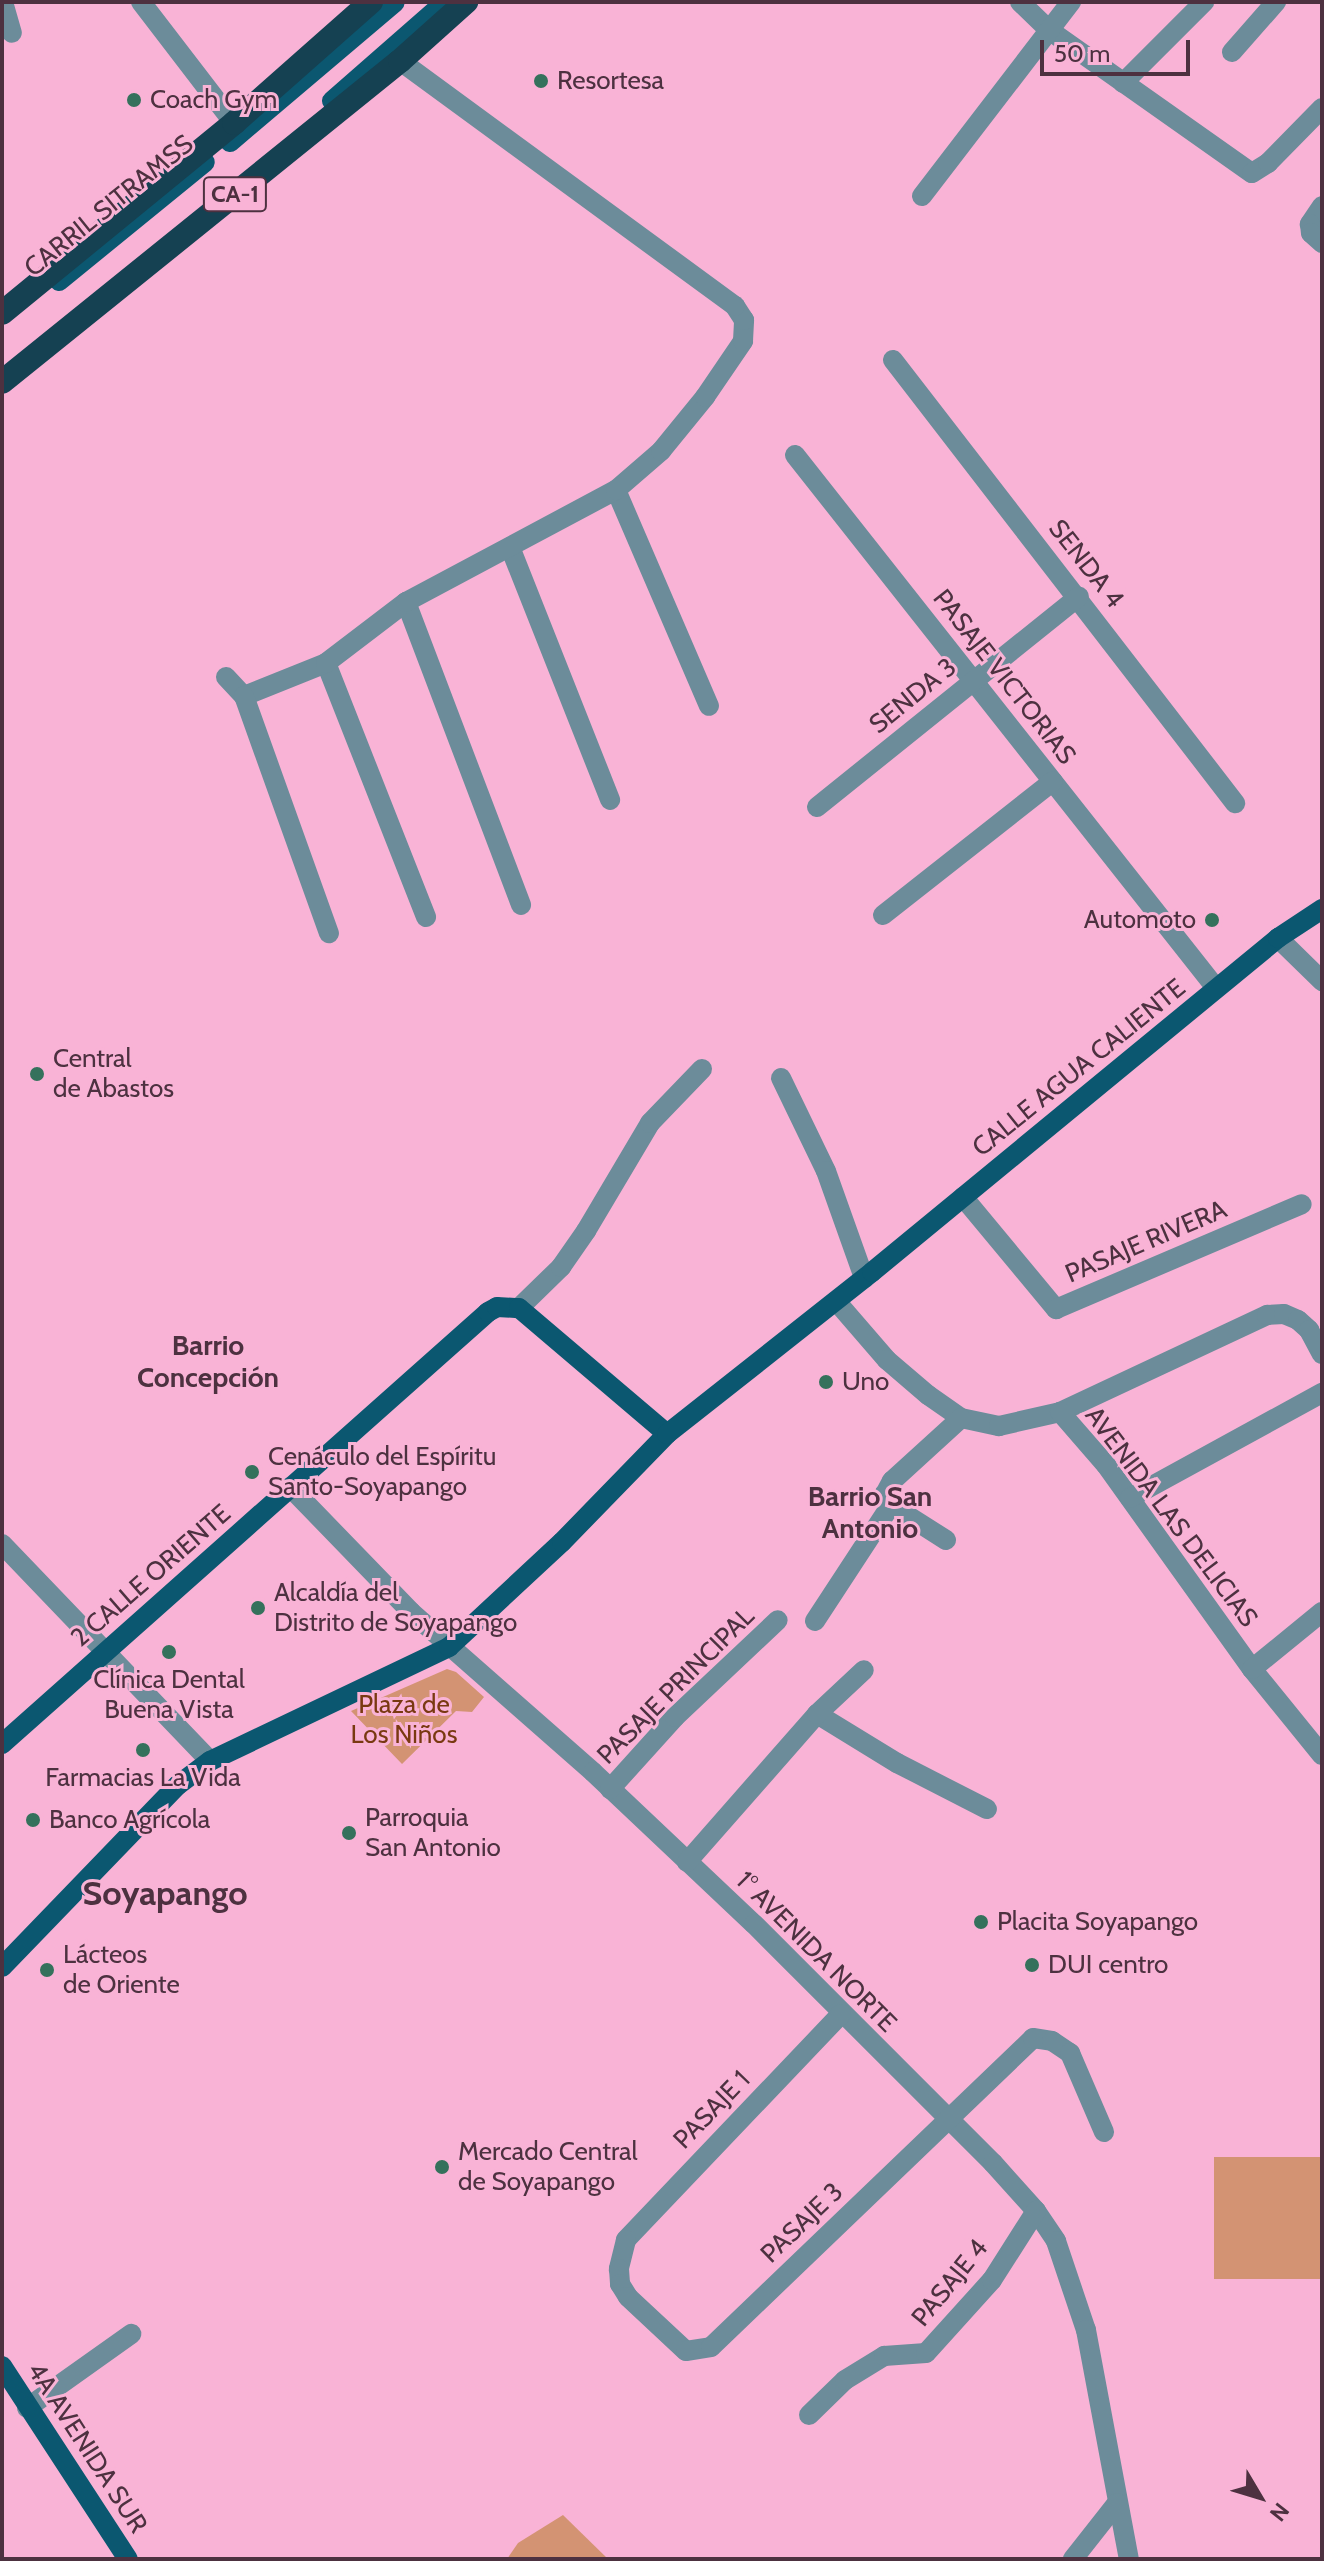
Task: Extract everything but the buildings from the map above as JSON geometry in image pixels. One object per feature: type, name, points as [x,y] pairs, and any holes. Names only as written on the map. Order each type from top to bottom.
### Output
[{"type":"highway","name":"CA-1","points":[[2,313],[234,123],[371,2]]},
{"type":"highway","name":"CA-1","points":[[2,382],[400,61],[466,2]]},
{"type":"main road","name":"CARRIL SITRAMSS","points":[[2,326],[204,163],[395,2]]},
{"type":"main road","points":[[2,367],[286,142],[445,2]]},
{"type":"main road","name":"CALLE AGUA CALIENTE","points":[[4,1960],[145,1815],[210,1761],[449,1647],[539,1564],[667,1434],[836,1301],[1278,938],[1322,909]]},
{"type":"main road","name":"2 CALLE ORIENTE","points":[[2,1743],[488,1312],[507,1306],[519,1308]]},
{"type":"main road","points":[[519,1308],[667,1434]]},
{"type":"main road","name":"4A AVENIDA SUR","points":[[2,2366],[128,2559]]},
{"type":"street","points":[[3,2],[12,33]]},
{"type":"street","points":[[141,2],[234,123]]},
{"type":"street","points":[[1020,2],[1049,30],[1252,173],[1268,163],[1322,108]]},
{"type":"street","points":[[922,196],[1015,79],[1071,2]]},
{"type":"street","points":[[1123,83],[1204,2]]},
{"type":"street","points":[[1232,52],[1276,2]]},
{"type":"street","points":[[244,696],[326,663],[406,602],[616,490],[661,451],[705,397],[743,341],[744,320],[735,306],[400,61]]},
{"type":"street","points":[[1322,206],[1310,224],[1311,233],[1322,243]]},
{"type":"street","name":"SENDA 4","points":[[893,360],[1079,596],[1235,803]]},
{"type":"street","name":"PASAJE VICTORIAS","points":[[795,455],[1216,988]]},
{"type":"street","points":[[616,490],[709,706]]},
{"type":"street","points":[[510,547],[610,800]]},
{"type":"street","name":"SENDA 3","points":[[817,807],[1079,596]]},
{"type":"street","points":[[406,602],[521,905]]},
{"type":"street","points":[[326,663],[426,917]]},
{"type":"street","points":[[226,677],[244,696],[329,933]]},
{"type":"street","points":[[883,915],[1053,781]]},
{"type":"street","points":[[1278,938],[1322,981]]},
{"type":"street","points":[[519,1308],[561,1267],[650,1123],[702,1069]]},
{"type":"street","points":[[781,1078],[826,1171],[868,1275]]},
{"type":"street","name":"PASAJE RIVERA","points":[[963,1197],[1056,1309],[1302,1204]]},
{"type":"street","name":"AVENIDA LAS DELICIAS","points":[[836,1301],[887,1360],[961,1418],[999,1426],[1060,1412],[1130,1498],[1252,1669],[1322,1755]]},
{"type":"street","points":[[1060,1412],[1267,1315],[1284,1314],[1298,1320],[1309,1330],[1322,1354]]},
{"type":"street","points":[[1130,1498],[1322,1393]]},
{"type":"street","points":[[946,1540],[891,1505],[885,1494],[892,1481],[961,1418]]},
{"type":"street","name":"1° AVENIDA NORTE","points":[[290,1487],[449,1647],[610,1789],[687,1862],[948,2118],[1036,2211],[1056,2241],[1086,2330],[1129,2559]]},
{"type":"street","points":[[815,1621],[891,1505]]},
{"type":"street","points":[[2,1544],[210,1761]]},
{"type":"street","points":[[1252,1669],[1322,1612]]},
{"type":"street","name":"PASAJE PRINCIPAL","points":[[610,1789],[675,1717],[778,1620]]},
{"type":"street","points":[[687,1862],[817,1714],[864,1670]]},
{"type":"street","points":[[817,1714],[897,1763],[987,1809]]},
{"type":"street","name":"PASAJE 1","points":[[686,2351],[628,2297],[620,2284],[624,2246],[638,2225],[841,2014]]},
{"type":"street","name":"PASAJE 3","points":[[686,2351],[711,2347],[1033,2038],[1052,2041],[1070,2053],[1104,2132]]},
{"type":"street","name":"PASAJE 4","points":[[809,2415],[845,2380],[884,2356],[926,2353],[992,2280],[1036,2211]]},
{"type":"street","points":[[27,2408],[131,2334]]},
{"type":"street","points":[[1073,2559],[1117,2503]]},
{"type":"green space","name":"Plaza de Los Niños","points":[[447,1669],[456,1672],[484,1697],[472,1712],[456,1711],[402,1764],[351,1711]]},
{"type":"green space","points":[[1214,2157],[1322,2157],[1322,2279],[1214,2279]]},
{"type":"green space","points":[[563,2515],[608,2559],[507,2559],[518,2543]]},
{"type":"place","name":"Resortesa","points":[[541,81]]},
{"type":"place","name":"Coach Gym","points":[[134,100]]},
{"type":"place","name":"Automoto","points":[[1212,920]]},
{"type":"place","name":"Central de Abastos","points":[[37,1074]]},
{"type":"place","name":"Uno","points":[[826,1382]]},
{"type":"place","name":"Cenáculo del Espíritu Santo-Soyapango","points":[[252,1472]]},
{"type":"place","name":"Alcaldía del Distrito de Soyapango","points":[[258,1608]]},
{"type":"place","name":"Clínica Dental Buena Vista","points":[[169,1652]]},
{"type":"place","name":"Farmacias La Vida","points":[[143,1750]]},
{"type":"place","name":"Banco Agrícola","points":[[33,1820]]},
{"type":"place","name":"Parroquia San Antonio","points":[[349,1833]]},
{"type":"place","name":"Placita Soyapango","points":[[981,1922]]},
{"type":"place","name":"DUI centro","points":[[1032,1965]]},
{"type":"place","name":"Lácteos de Oriente","points":[[47,1970]]},
{"type":"place","name":"Mercado Central de Soyapango","points":[[442,2167]]},
{"type":"district","name":"Barrio Concepción","points":[[208,1361]]},
{"type":"district","name":"Barrio San Antonio","points":[[870,1512]]},
{"type":"district","name":"Soyapango","points":[[165,1894]]}]
